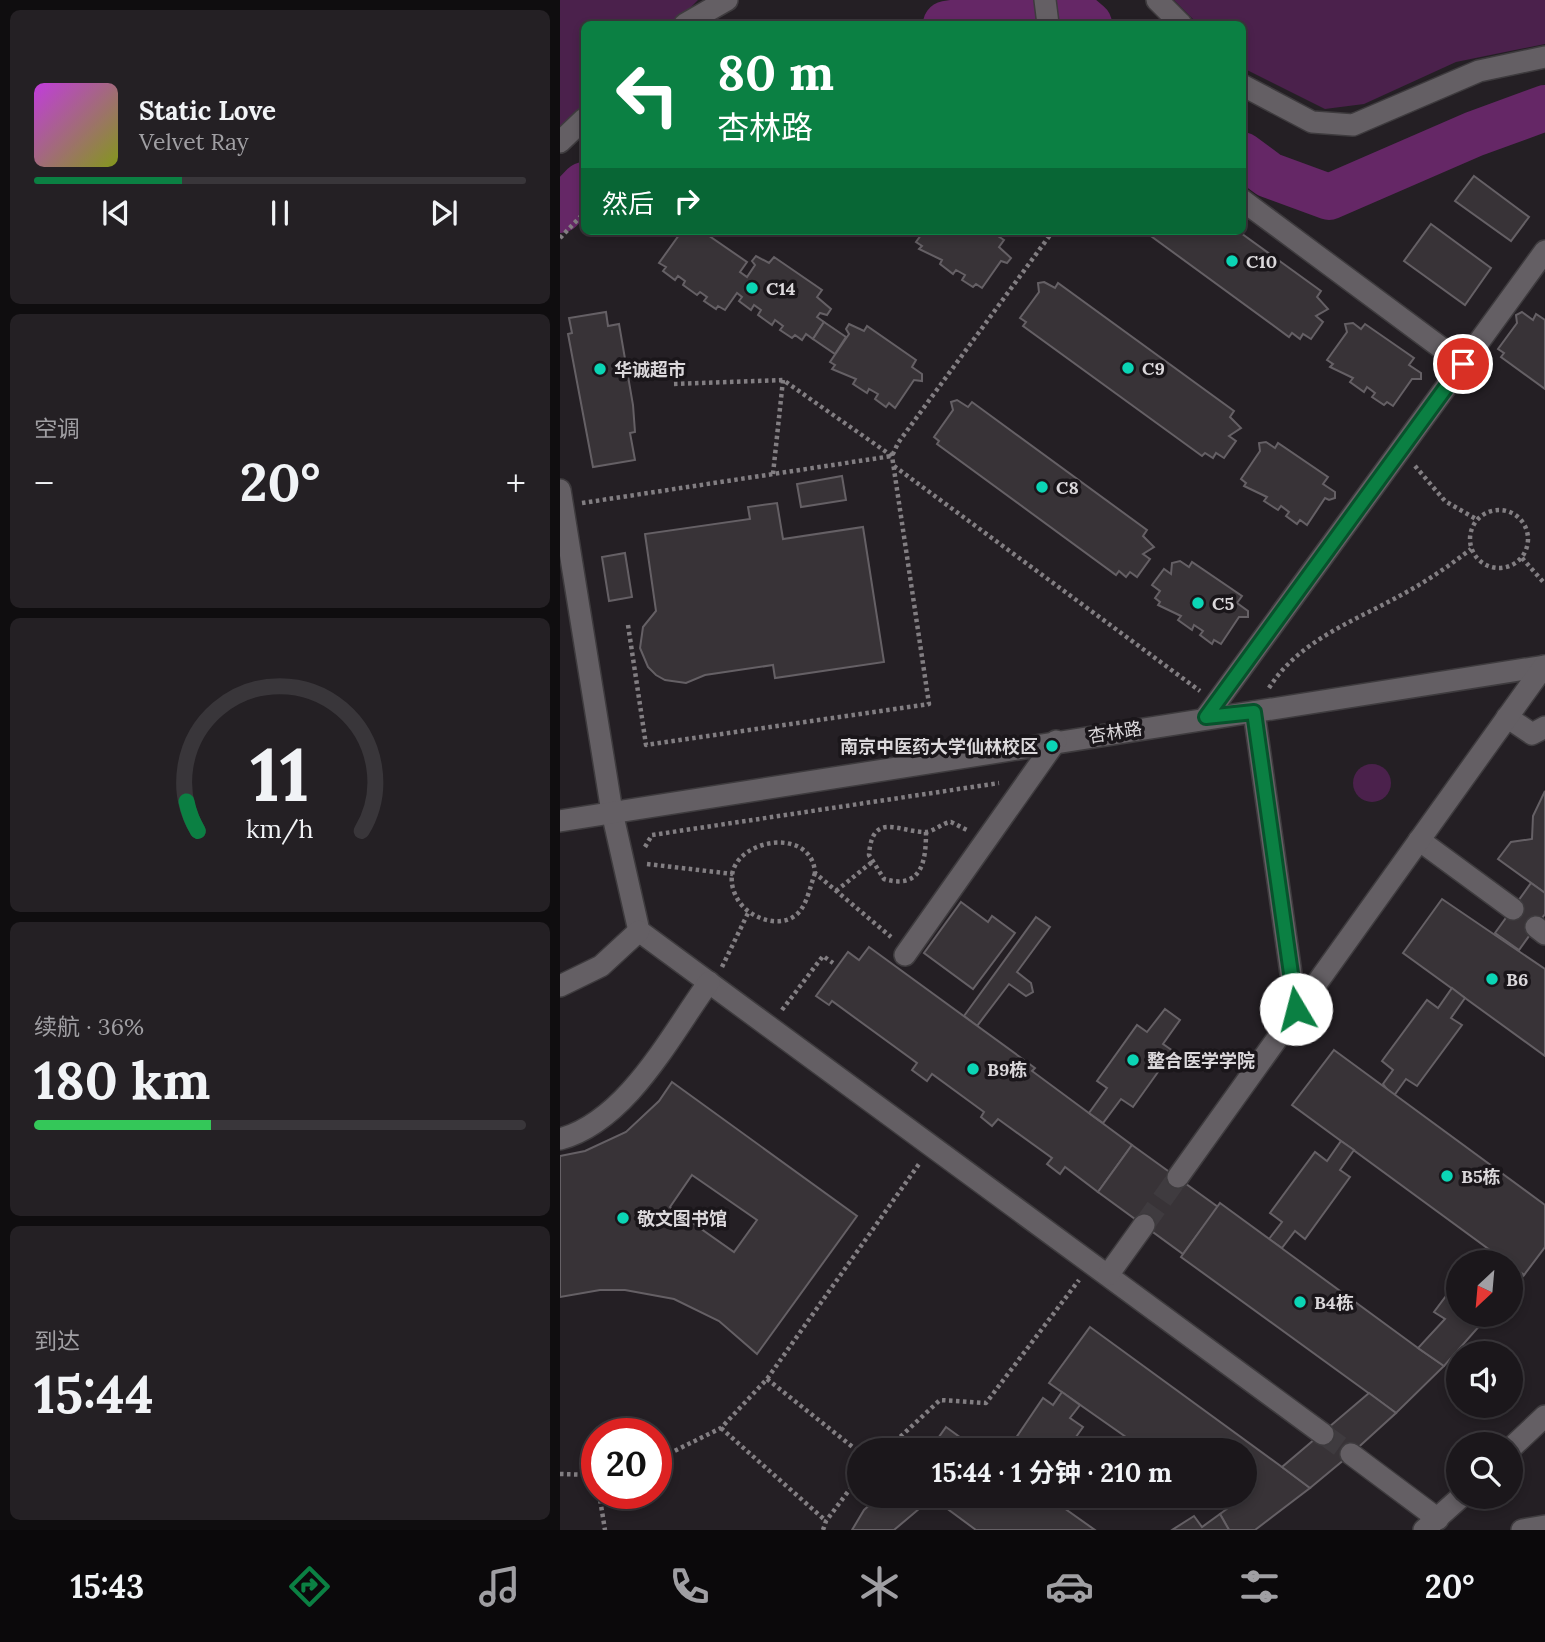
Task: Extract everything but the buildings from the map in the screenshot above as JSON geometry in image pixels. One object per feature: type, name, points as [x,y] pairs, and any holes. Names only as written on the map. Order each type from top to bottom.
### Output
[{"type":"lane","points":[[690,21],[727,0]]},
{"type":"lane","points":[[1045,0],[1048,21]]},
{"type":"lane","points":[[1157,0],[1178,21]]},
{"type":"lane","points":[[1246,87],[1312,121],[1353,125],[1479,71],[1545,57]]},
{"type":"lane","points":[[560,142],[581,122]]},
{"type":"lane","points":[[1246,203],[1463,364]]},
{"type":"lane","points":[[1212,710],[1545,251]]},
{"type":"lane","points":[[561,498],[612,812],[639,931],[716,974],[932,1146],[1324,1434]]},
{"type":"lane","points":[[1178,1177],[1544,666]]},
{"type":"lane","name":"杏林路","points":[[560,821],[1056,741],[1212,710],[1254,712],[1544,666]]},
{"type":"lane","points":[[1254,712],[1296,1009]]},
{"type":"lane","points":[[1507,718],[1532,734],[1545,727]]},
{"type":"lane","points":[[907,953],[1056,741]]},
{"type":"lane","points":[[1419,840],[1513,909]]},
{"type":"lane","points":[[560,986],[601,966],[639,931]]},
{"type":"lane","points":[[560,1139],[592,1126],[623,1101],[716,974]]},
{"type":"lane","points":[[1100,1270],[1144,1225]]},
{"type":"lane","points":[[1523,1437],[1545,1416]]},
{"type":"lane","points":[[1351,1454],[1431,1524],[1448,1509]]},
{"type":"lane","points":[[1522,1530],[1545,1526]]},
{"type":"path","points":[[560,238],[581,216]]},
{"type":"path","points":[[628,625],[646,745],[929,704],[892,456],[898,443],[1050,235]]},
{"type":"path","points":[[674,384],[783,380],[892,456]]},
{"type":"path","points":[[774,474],[783,380]]},
{"type":"path","points":[[1401,449],[1446,501],[1476,520]]},
{"type":"path","points":[[561,498],[774,474],[892,456]]},
{"type":"path","points":[[893,465],[1212,710]]},
{"type":"path","points":[[1493,510],[1513,513],[1527,529],[1527,549],[1522,558],[1504,568],[1494,569],[1476,559],[1471,550],[1471,529],[1476,520],[1493,510]]},
{"type":"path","points":[[1254,712],[1283,666],[1313,643],[1439,574],[1471,550]]},
{"type":"path","points":[[1522,558],[1545,584]]},
{"type":"path","points":[[648,876],[645,843],[652,835],[1030,778]]},
{"type":"path","points":[[926,832],[926,858],[911,878],[903,881],[884,879],[869,855],[873,835],[881,828],[898,826],[926,832],[951,822],[986,840]]},
{"type":"path","points":[[775,842],[796,846],[804,852],[812,859],[815,873],[805,902],[796,915],[775,921],[748,911],[734,892],[733,874],[736,865],[747,852],[775,842]]},
{"type":"path","points":[[836,891],[872,862]]},
{"type":"path","points":[[646,864],[733,874]]},
{"type":"path","points":[[815,873],[907,953]]},
{"type":"path","points":[[716,974],[748,911]]},
{"type":"path","points":[[773,1003],[783,1010],[823,956],[833,963]]},
{"type":"path","points":[[712,959],[716,974]]},
{"type":"path","points":[[716,974],[732,974]]},
{"type":"path","points":[[672,1452],[721,1427],[767,1379],[932,1146]]},
{"type":"path","points":[[899,1438],[940,1400],[986,1403],[1100,1270]]},
{"type":"path","points":[[767,1379],[847,1442]]},
{"type":"path","points":[[721,1427],[826,1521]]},
{"type":"path","points":[[560,1474],[581,1475]]},
{"type":"path","points":[[823,1530],[826,1521],[847,1493]]},
{"type":"path","points":[[602,1509],[605,1530]]},
{"type":"shaded area","points":[[560,0],[698,0],[677,21],[581,21],[581,110],[560,130]]},
{"type":"shaded area","points":[[1174,0],[1545,0],[1545,44],[1456,62],[1364,104],[1325,109],[1246,70],[1246,21],[1195,21]]},
{"type":"shaded area","points":[[1372,764],[1386,769],[1391,783],[1386,797],[1372,802],[1358,797],[1353,783],[1358,769]]},
{"type":"waterway","points":[[1070,8],[1085,21]]},
{"type":"waterway","points":[[964,21],[1024,11]]},
{"type":"waterway","points":[[1246,158],[1269,175],[1329,197],[1474,134],[1545,108]]},
{"type":"waterway","points":[[560,210],[581,188]]},
{"type":"tunnel","points":[[1144,1225],[1178,1177]]},
{"type":"tunnel","points":[[1323,1434],[1351,1454]]},
{"type":"place","name":"C10","points":[[1232,261]]},
{"type":"place","name":"C14","points":[[752,288]]},
{"type":"place","name":"C9","points":[[1128,368]]},
{"type":"place","name":"华诚超市","points":[[600,369]]},
{"type":"place","name":"C8","points":[[1042,487]]},
{"type":"place","name":"C5","points":[[1198,603]]},
{"type":"place","name":"南京中医药大学仙林校区","points":[[1052,746]]},
{"type":"place","name":"B6","points":[[1492,979]]},
{"type":"place","name":"整合医学学院","points":[[1133,1060]]},
{"type":"place","name":"B9栋","points":[[973,1069]]},
{"type":"place","name":"B5栋","points":[[1447,1176]]},
{"type":"place","name":"敬文图书馆","points":[[623,1218]]},
{"type":"place","name":"B4栋","points":[[1300,1302]]},
{"type":"route","points":[[1296,1009],[1254,712],[1206,717],[1463,364]]}]
